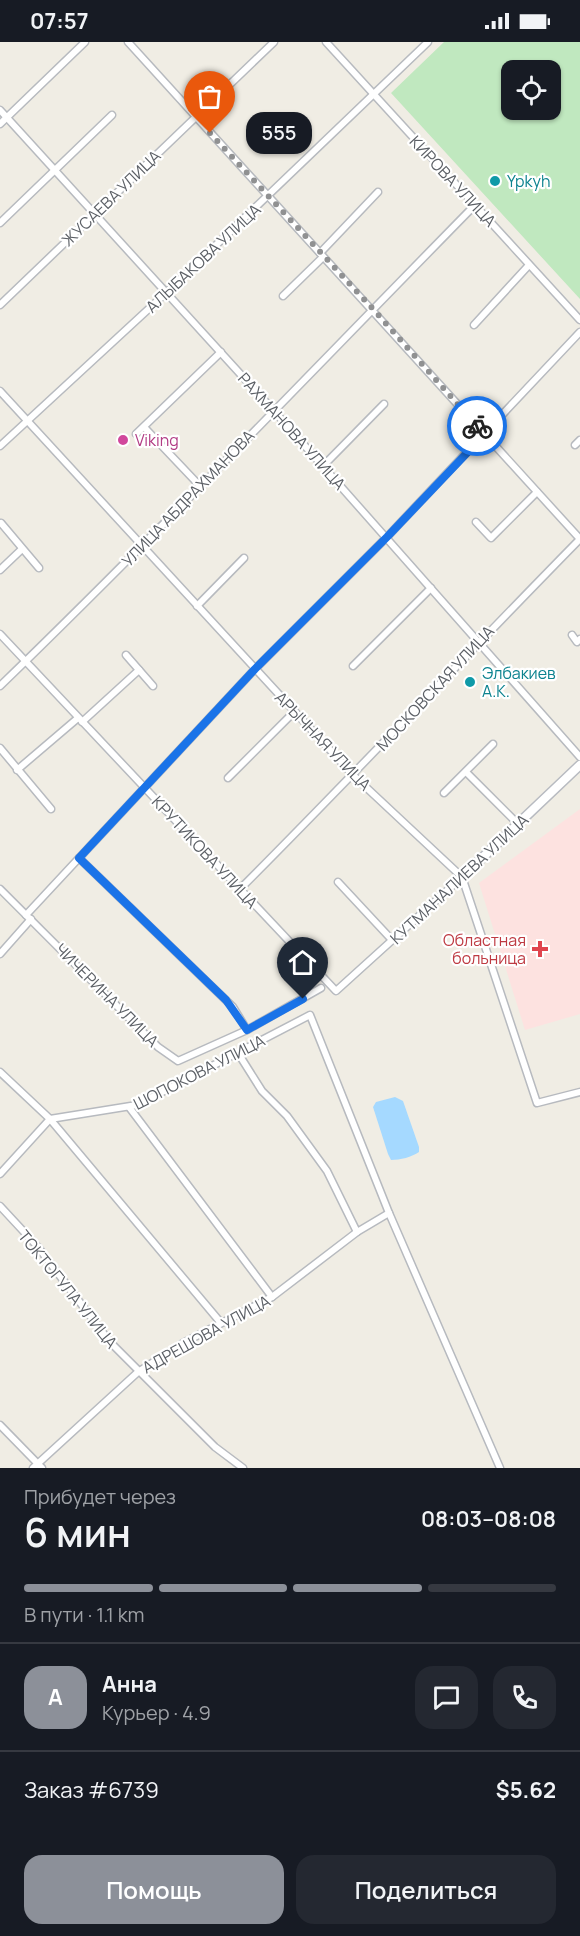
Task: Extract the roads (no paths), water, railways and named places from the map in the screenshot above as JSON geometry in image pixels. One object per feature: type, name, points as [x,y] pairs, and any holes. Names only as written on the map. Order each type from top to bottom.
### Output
[{"type":"street","points":[[0,124],[85,42]]},
{"type":"street","points":[[128,42],[580,539]]},
{"type":"street","name":"ЖУСАЕВА УЛИЦА","points":[[0,305],[274,42]]},
{"type":"street","name":"КИРОВА УЛИЦА","points":[[326,42],[580,320]]},
{"type":"street","name":"АЛЫБАКОВА УЛИЦА","points":[[0,446],[167,292],[429,42]]},
{"type":"street","name":"РАХМАНОВА УЛИЦА","points":[[0,110],[274,411],[580,756]]},
{"type":"street","points":[[0,223],[112,115]]},
{"type":"street","points":[[283,296],[378,192]]},
{"type":"street","name":"УЛИЦА АБДРАХМАНОВА","points":[[0,686],[143,545],[199,485],[475,205]]},
{"type":"street","points":[[474,325],[529,265]]},
{"type":"street","points":[[0,954],[79,858],[144,787],[255,669],[387,537],[580,332]]},
{"type":"street","points":[[136,434],[221,352]]},
{"type":"street","name":"АРЫЧНАЯ УЛИЦА","points":[[0,391],[354,776],[462,877],[537,1103],[580,1092]]},
{"type":"street","points":[[323,466],[384,404]]},
{"type":"street","points":[[144,427],[199,485]]},
{"type":"street","points":[[476,522],[491,538],[537,492]]},
{"type":"street","points":[[1,523],[39,568]]},
{"type":"street","name":"МОСКОВСКАЯ УЛИЦА","points":[[240,889],[354,776],[478,641],[580,539]]},
{"type":"street","points":[[0,570],[22,549]]},
{"type":"street","points":[[197,606],[244,558]]},
{"type":"street","points":[[353,666],[431,588]]},
{"type":"street","name":"КРУТИКОВА УЛИЦА","points":[[0,634],[336,991]]},
{"type":"street","points":[[572,634],[577,642],[580,639]]},
{"type":"street","points":[[126,654],[153,686]]},
{"type":"street","points":[[17,770],[139,670]]},
{"type":"street","points":[[228,778],[294,712]]},
{"type":"street","points":[[444,793],[493,744]]},
{"type":"street","points":[[0,748],[51,809]]},
{"type":"street","name":"КУТМАНАЛИЕВА УЛИЦА","points":[[336,991],[462,877],[580,765]]},
{"type":"street","points":[[466,772],[518,824]]},
{"type":"street","points":[[79,858],[226,1000],[247,1030]]},
{"type":"street","points":[[338,882],[392,940]]},
{"type":"street","name":"ЧИЧЕРИНА УЛИЦА","points":[[0,889],[158,1047],[178,1061],[247,1030],[321,988]]},
{"type":"street","name":"ШОПОКОВА УЛИЦА","points":[[50,1119],[129,1107],[310,1016],[389,1213]]},
{"type":"street","points":[[238,1053],[261,1091],[287,1116],[327,1171],[357,1232]]},
{"type":"street","points":[[0,1072],[50,1119],[221,1323]]},
{"type":"street","points":[[129,1107],[272,1298]]},
{"type":"street","points":[[0,1174],[50,1119]]},
{"type":"street","name":"ТОКТОГУЛА УЛИЦА","points":[[0,1206],[38,1247],[110,1342],[215,1447],[243,1468]]},
{"type":"street","points":[[389,1213],[500,1468]]},
{"type":"street","name":"АДРЕШОВА УЛИЦА","points":[[38,1466],[138,1372],[221,1323],[272,1298],[357,1232],[389,1213]]},
{"type":"street","points":[[0,1425],[38,1466]]},
{"type":"water","points":[[395,1097],[403,1101],[419,1152],[406,1158],[391,1160],[373,1107],[376,1102]]},
{"type":"place","name":"555","points":[[210,133]]},
{"type":"place","name":"Ypkyh","points":[[495,181]]},
{"type":"place","name":"Viking","points":[[123,440]]},
{"type":"place","name":"Элбакиев А.К.","points":[[470,682]]},
{"type":"place","name":"Областная больница","points":[[540,949]]}]
